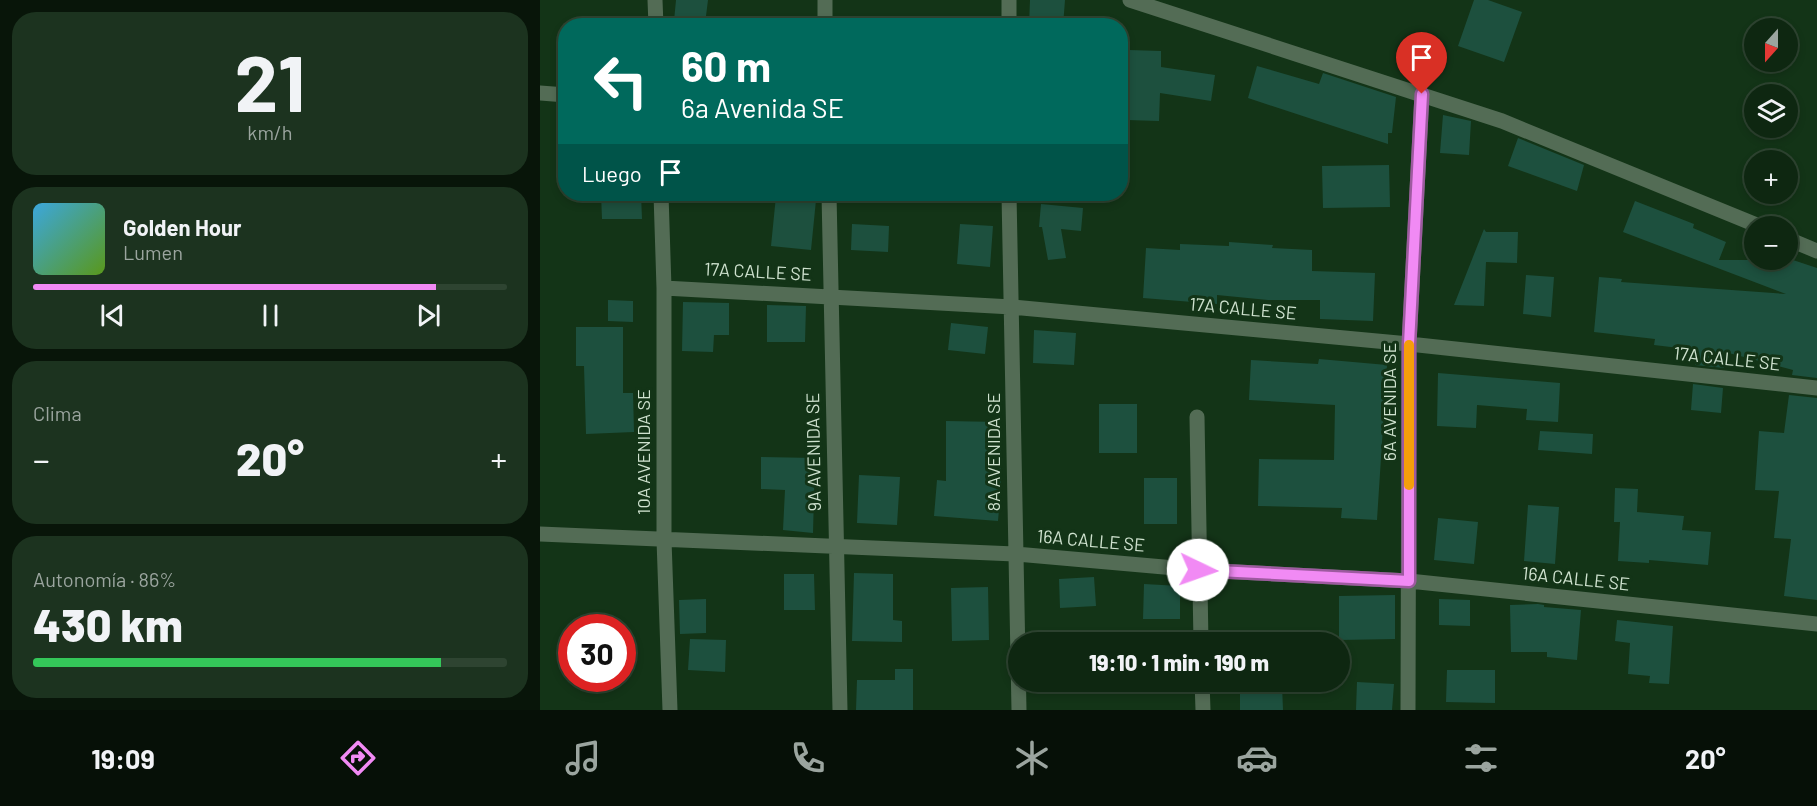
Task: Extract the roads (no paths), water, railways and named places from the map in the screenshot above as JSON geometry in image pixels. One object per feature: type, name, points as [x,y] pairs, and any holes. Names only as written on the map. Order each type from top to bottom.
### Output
[{"type":"street","points":[[655,0],[656,18]]},
{"type":"street","points":[[825,0],[825,18]]},
{"type":"street","points":[[1008,18],[1009,0]]},
{"type":"street","points":[[1130,0],[1502,121],[1744,220]]},
{"type":"street","points":[[540,93],[558,94]]},
{"type":"street","name":"6A AVENIDA SE","points":[[1408,710],[1409,344],[1422,94]]},
{"type":"street","name":"10A AVENIDA SE","points":[[661,201],[664,288],[664,540],[670,710]]},
{"type":"street","name":"9A AVENIDA SE","points":[[829,201],[840,710]]},
{"type":"street","name":"8A AVENIDA SE","points":[[1009,201],[1019,710]]},
{"type":"street","points":[[1798,243],[1817,250]]},
{"type":"street","name":"17A CALLE SE","points":[[664,288],[831,295],[1012,307],[1409,344],[1817,388]]},
{"type":"street","points":[[1197,417],[1201,632]]},
{"type":"street","name":"16A CALLE SE","points":[[540,534],[1015,554],[1198,570],[1409,581],[1817,624]]},
{"type":"street","points":[[1202,692],[1203,710]]}]
